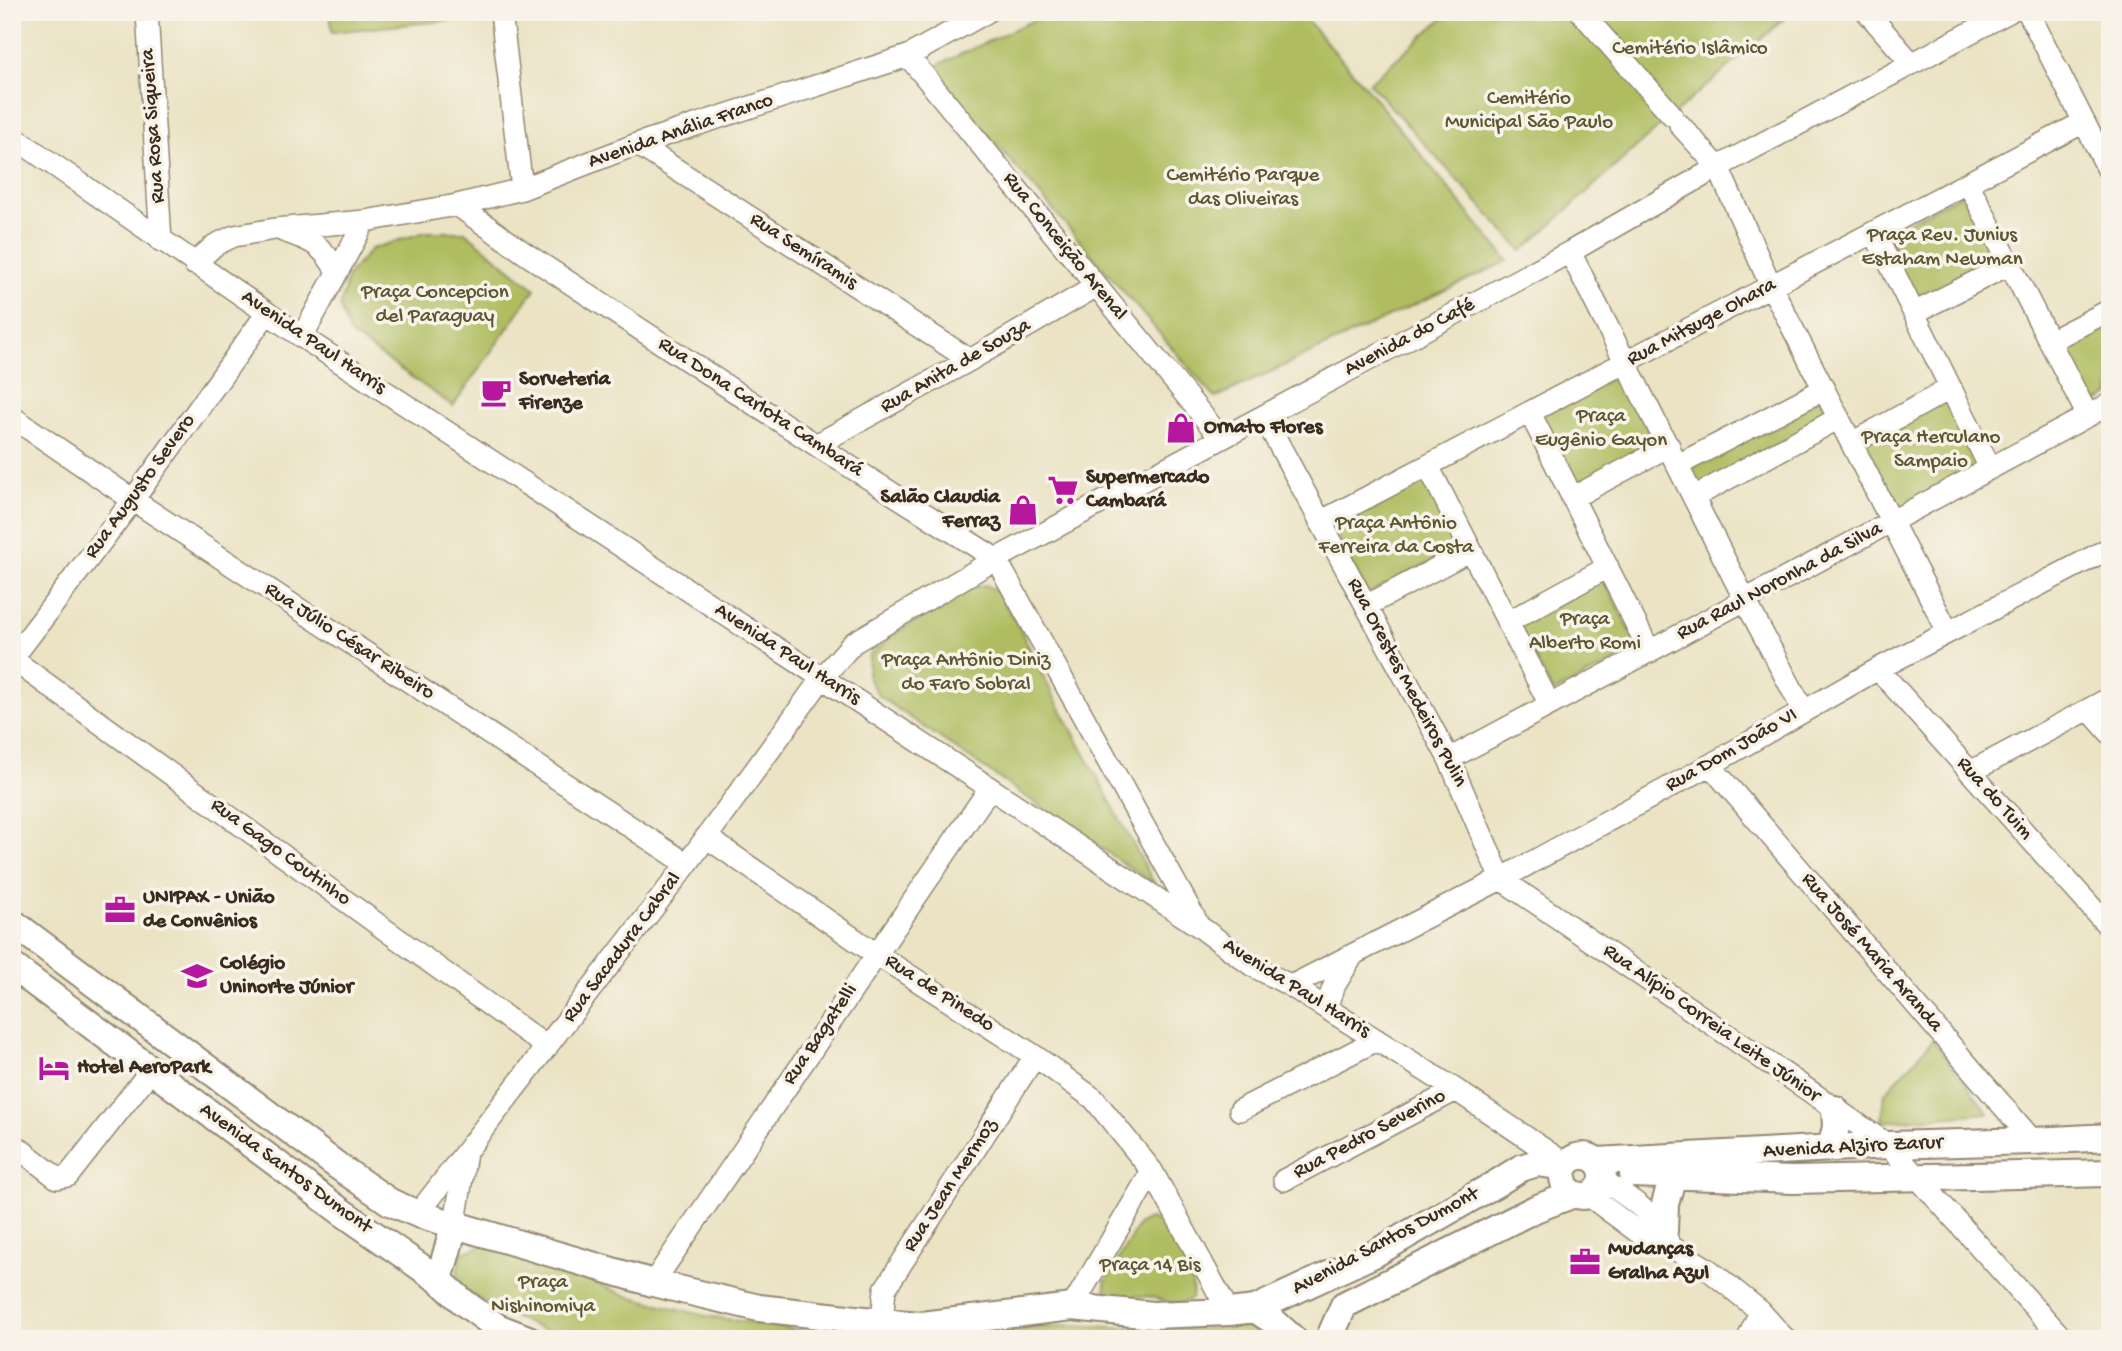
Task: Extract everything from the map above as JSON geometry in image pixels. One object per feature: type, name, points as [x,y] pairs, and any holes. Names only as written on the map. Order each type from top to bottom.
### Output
[{"type":"main road","name":"Avenida Santos Dumont","points":[[12,922],[339,1167],[390,1202],[412,1211],[653,1283],[759,1308],[921,1325],[1072,1307],[1153,1315],[1242,1311],[1374,1254],[1521,1168],[1537,1163],[1566,1166]]},
{"type":"main road","name":"Avenida Santos Dumont","points":[[12,966],[145,1078],[439,1280],[503,1333],[528,1339]]},
{"type":"main road","points":[[1831,1148],[1836,1127],[1835,1109]]},
{"type":"main road","name":"Avenida Alziro Zarur","points":[[1593,1181],[1831,1148],[2110,1136]]},
{"type":"main road","points":[[1566,1166],[1563,1173],[1565,1185],[1593,1181]]},
{"type":"main road","name":"Avenida Alziro Zarur","points":[[1593,1181],[1673,1176],[1793,1180],[2110,1173]]},
{"type":"main road","points":[[1667,1239],[1665,1203],[1673,1176]]},
{"type":"main road","name":"Avenida Santos Dumont","points":[[1329,1339],[1344,1305],[1593,1181]]},
{"type":"main road","points":[[339,1210],[364,1215],[391,1227],[412,1211]]},
{"type":"main road","points":[[439,1280],[455,1223]]},
{"type":"main road","points":[[1374,1254],[1389,1282]]},
{"type":"main road","points":[[1242,1311],[1273,1321],[1293,1339]]},
{"type":"street","name":"Rua Rosa Siqueira","points":[[147,12],[161,241]]},
{"type":"street","points":[[502,12],[522,189]]},
{"type":"street","name":"Avenida Anália Franco","points":[[194,264],[215,245],[234,236],[275,229],[365,221],[457,205],[522,189],[637,144],[908,56],[987,12]]},
{"type":"street","points":[[1581,12],[1718,167],[1771,286],[1948,632]]},
{"type":"street","points":[[1867,12],[1912,64]]},
{"type":"street","name":"Avenida do Café","points":[[822,678],[853,643],[996,559],[1570,252],[1718,167],[2009,12]]},
{"type":"street","points":[[2028,12],[2110,173]]},
{"type":"street","name":"Rua Conceição Arenal","points":[[908,56],[1221,438]]},
{"type":"street","name":"Rua Mitsuge Ohara","points":[[1321,522],[2084,122]]},
{"type":"street","name":"Avenida Paul Harris","points":[[12,136],[302,337],[1200,927],[1253,967],[1292,986],[1456,1090],[1566,1166]]},
{"type":"street","name":"Rua Semíramis","points":[[637,144],[970,360]]},
{"type":"street","points":[[1968,183],[2088,416]]},
{"type":"street","name":"Rua Dona Carlota Cambará","points":[[457,205],[526,254],[816,445],[996,559],[1200,927]]},
{"type":"street","points":[[302,337],[365,221]]},
{"type":"street","points":[[275,229],[319,246],[337,272]]},
{"type":"street","points":[[1874,232],[1990,468]]},
{"type":"street","points":[[1570,252],[1803,710]]},
{"type":"street","points":[[1914,313],[2010,264]]},
{"type":"street","name":"Rua Anita de Souza","points":[[816,445],[1095,287]]},
{"type":"street","points":[[2049,341],[2110,310]]},
{"type":"street","name":"Rua Augusto Severo","points":[[12,659],[133,500],[267,313]]},
{"type":"street","points":[[1852,443],[1951,388]]},
{"type":"street","points":[[1572,498],[1824,389]]},
{"type":"street","name":"Rua Raul Noronha da Silva","points":[[1449,759],[2110,404]]},
{"type":"street","points":[[1530,413],[1650,652]]},
{"type":"street","name":"Rua Júlio César Ribeiro","points":[[12,416],[133,500],[687,864]]},
{"type":"street","name":"Rua Orestes Medeiros Pulin","points":[[1264,417],[1449,759],[1501,879]]},
{"type":"street","points":[[1694,497],[1839,418]]},
{"type":"street","points":[[1428,466],[1550,705]]},
{"type":"street","name":"Rua Dom João VI","points":[[1292,986],[1501,879],[1710,765],[1878,669],[2110,548]]},
{"type":"street","points":[[1366,606],[1471,550]]},
{"type":"street","points":[[1507,622],[1608,568]]},
{"type":"street","name":"Rua Gago Coutinho","points":[[12,659],[547,1047]]},
{"type":"street","name":"Rua do Tuim","points":[[1878,669],[2110,928]]},
{"type":"street","name":"Rua Sacadura Cabral","points":[[412,1211],[466,1150],[547,1047],[687,864],[822,678]]},
{"type":"street","points":[[1970,772],[2110,698]]},
{"type":"street","points":[[2089,709],[2110,733]]},
{"type":"street","name":"Rua José Maria Aranda","points":[[1710,765],[2033,1141]]},
{"type":"street","name":"Rua Bagatelli","points":[[653,1283],[990,788]]},
{"type":"street","name":"Rua de Pinedo","points":[[706,837],[876,954],[1035,1056],[1094,1099],[1153,1171],[1242,1311]]},
{"type":"street","name":"Rua Alípio Correia Leite Júnior","points":[[1501,879],[1888,1145],[1913,1176],[2063,1339]]},
{"type":"street","points":[[1326,1008],[1333,988],[1353,955]]},
{"type":"street","points":[[1240,1110],[1377,1041]]},
{"type":"street","name":"Rua Jean Mermoz","points":[[882,1322],[885,1289],[1035,1056]]},
{"type":"street","points":[[12,1143],[57,1178],[68,1176],[145,1078]]},
{"type":"street","name":"Rua Pedro Severino","points":[[1284,1180],[1456,1090]]},
{"type":"street","points":[[455,1223],[466,1150]]},
{"type":"street","points":[[1072,1307],[1153,1171]]},
{"type":"street","points":[[1593,1181],[1646,1238],[1667,1239],[1760,1311],[1785,1339]]},
{"type":"street","points":[[1748,1339],[1760,1311]]},
{"type":"green space","points":[[330,12],[462,12],[462,19],[332,32]]},
{"type":"green space","name":"Cemitério Parque das Oliveiras","points":[[1051,12],[1300,12],[1363,84],[1508,261],[1215,398],[931,68]]},
{"type":"green space","name":"Cemitério Municipal São Paulo","points":[[1450,12],[1792,12],[1644,140],[1522,251],[1369,83]]},
{"type":"green space","name":"Praça Rev. Junius Estaham Newman","points":[[1966,191],[2001,262],[1917,305],[1883,235]]},
{"type":"green space","name":"Praça Concepcion del Paraguay","points":[[425,232],[465,232],[535,289],[453,406],[350,334],[340,308],[348,275],[371,249]]},
{"type":"green space","points":[[2110,319],[2110,395],[2092,405],[2061,344]]},
{"type":"green space","name":"Praça Eugênio Gayon","points":[[1624,372],[1660,444],[1576,488],[1540,415]]},
{"type":"green space","name":"Praça Herculano Sampaio","points":[[1948,396],[1983,466],[1895,513],[1861,444]]},
{"type":"green space","points":[[1820,397],[1831,416],[1696,490],[1686,468]]},
{"type":"green space","name":"Praça Antônio Ferreira da Costa","points":[[1423,477],[1460,547],[1368,594],[1331,525]]},
{"type":"green space","name":"Praça Alberto Romi","points":[[1603,578],[1640,649],[1553,693],[1518,625]]},
{"type":"green space","name":"Praça Antônio Diniz do Faro Sobral","points":[[986,585],[999,593],[1020,629],[1155,885],[879,696],[868,678],[869,656],[891,637],[966,588]]},
{"type":"green space","points":[[1933,1040],[1988,1113],[1882,1122],[1885,1093]]},
{"type":"green space","name":"Praça 14 Bis","points":[[1149,1219],[1162,1223],[1185,1262],[1192,1289],[1192,1298],[1186,1301],[1174,1303],[1144,1296],[1118,1299],[1106,1292],[1105,1282],[1139,1224]]},
{"type":"green space","name":"Praça Nishinomiya","points":[[484,1245],[545,1262],[627,1296],[706,1316],[823,1334],[895,1339],[567,1339],[493,1307],[461,1284],[458,1268],[462,1253]]},
{"type":"green space","points":[[1071,1325],[1157,1329],[1249,1327],[1272,1339],[898,1339]]},
{"type":"place","name":"Sorveteria Firenze","points":[[496,392]]},
{"type":"place","name":"Ornato Flores","points":[[1181,428]]},
{"type":"place","name":"Supermercado Cambará","points":[[1063,490]]},
{"type":"place","name":"Salão Claudia Ferraz","points":[[1023,510]]},
{"type":"place","name":"UNIPAX - União de Convênios","points":[[120,910]]},
{"type":"place","name":"Colégio Uninorte Júnior","points":[[197,976]]},
{"type":"place","name":"Hotel AeroPark","points":[[54,1068]]},
{"type":"place","name":"Mudanças Gralha Azul","points":[[1585,1262]]},
{"type":"park label","name":"Cemitério Islâmico","points":[[1690,49]]}]
